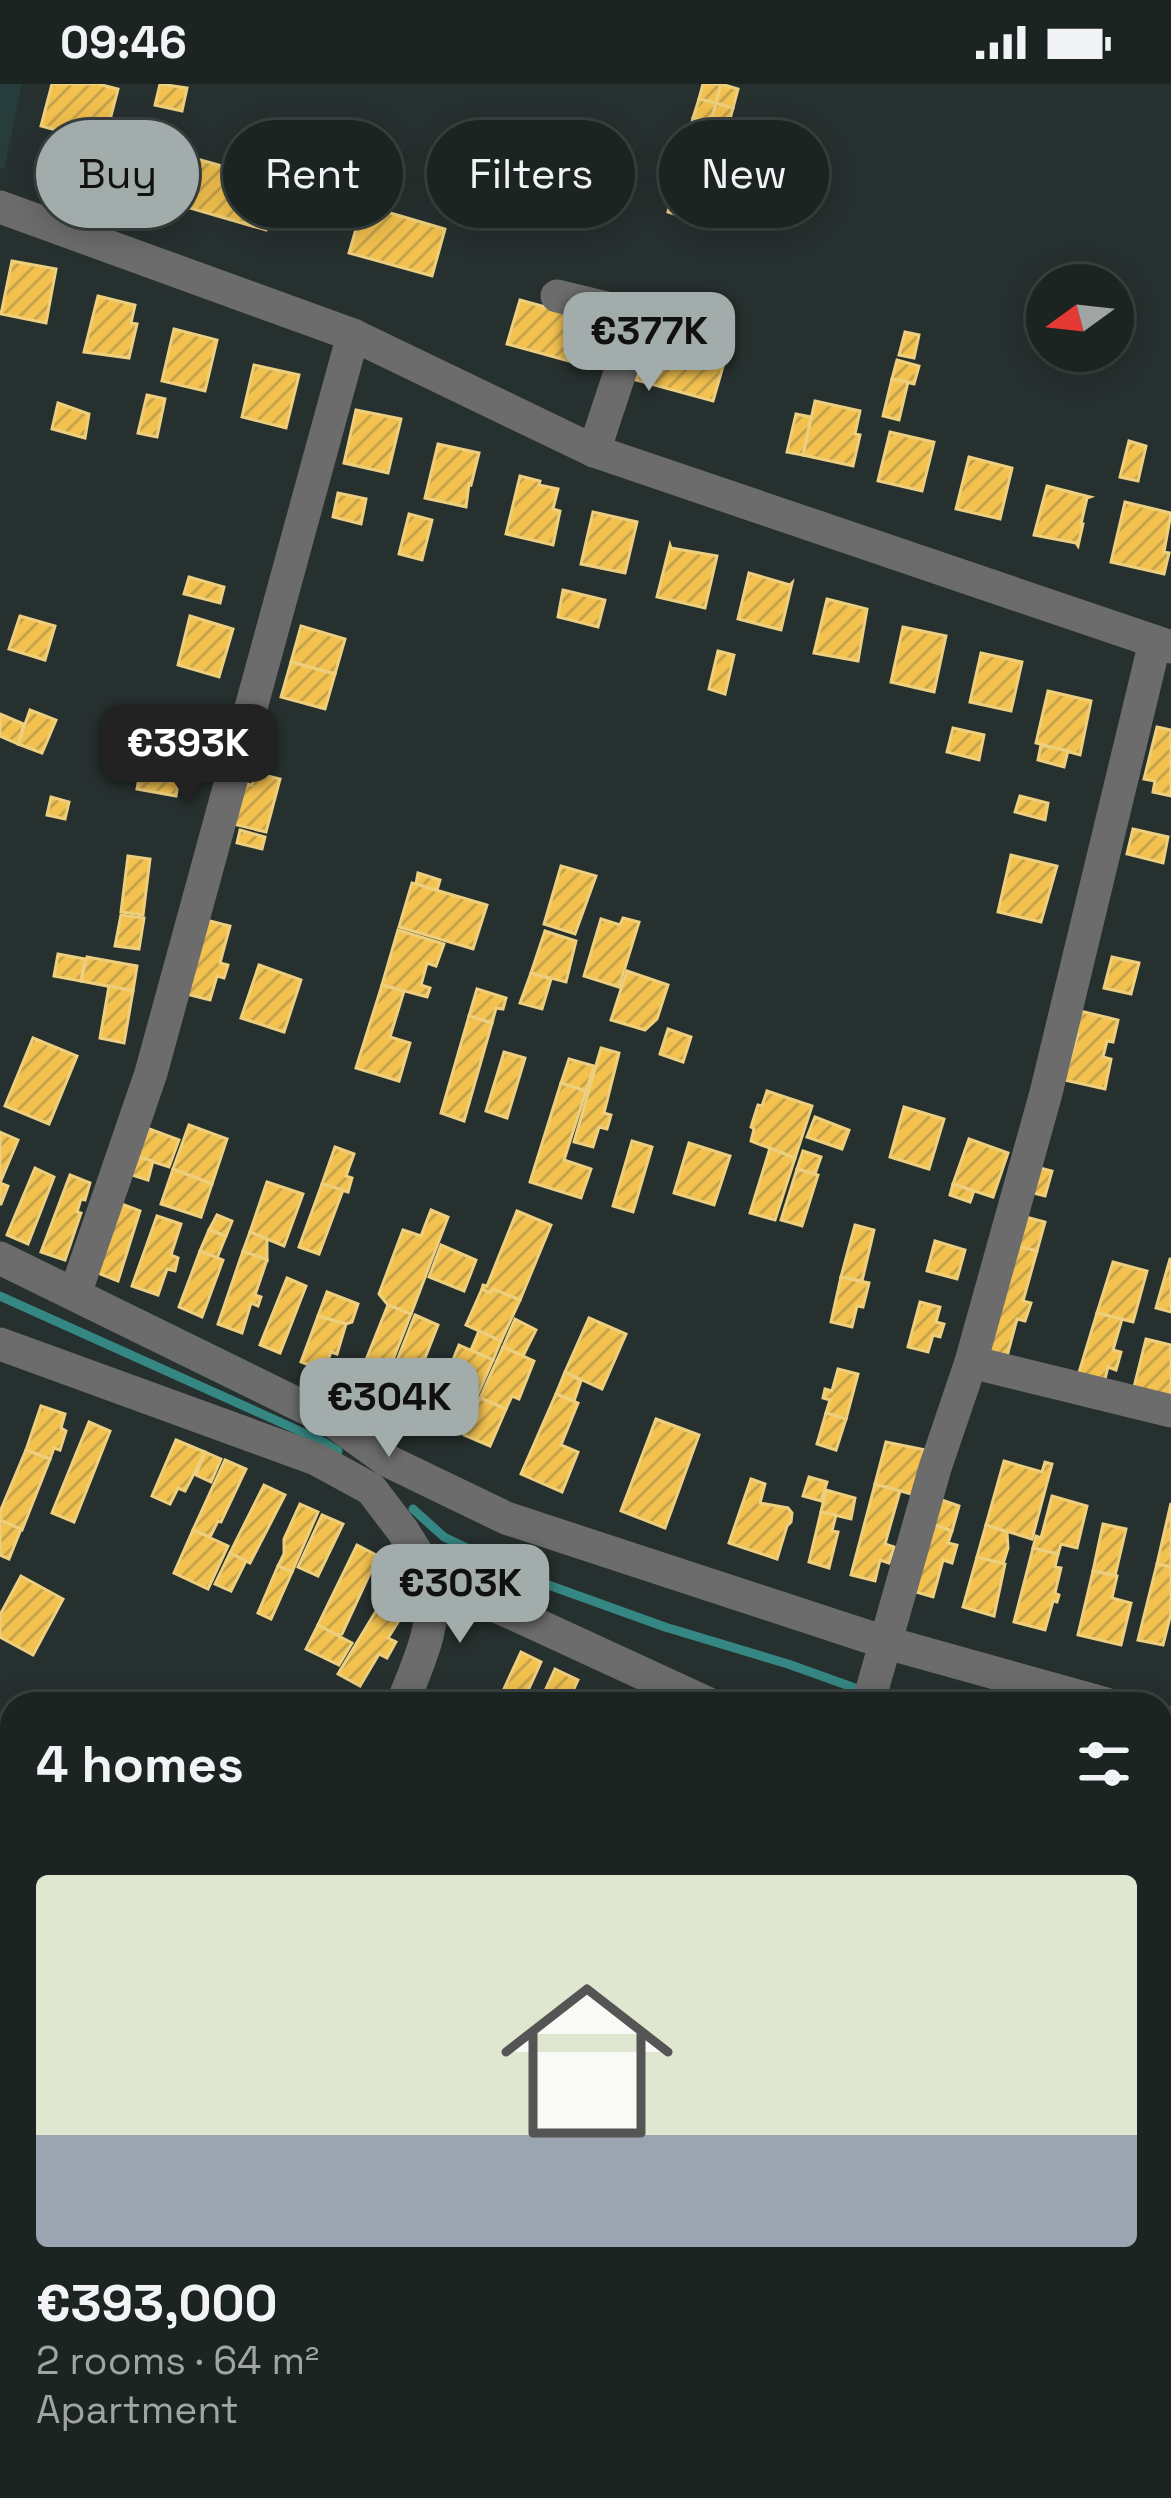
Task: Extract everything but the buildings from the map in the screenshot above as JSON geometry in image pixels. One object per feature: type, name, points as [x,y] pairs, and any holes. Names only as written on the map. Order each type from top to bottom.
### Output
[{"type":"street","points":[[0,207],[353,334],[594,451],[1163,645],[1046,1093],[873,1691]]},
{"type":"street","points":[[557,296],[689,328]]},
{"type":"street","points":[[594,451],[639,315]]},
{"type":"street","points":[[75,1294],[151,1073],[353,334]]},
{"type":"street","points":[[0,1258],[334,1421],[380,1475],[404,1531],[431,1576],[435,1600],[430,1629],[406,1692]]},
{"type":"street","points":[[0,1344],[316,1459],[380,1475],[884,1642],[1063,1692]]},
{"type":"street","points":[[971,1362],[1171,1412]]},
{"type":"street","points":[[431,1576],[684,1692]]},
{"type":"shaded area","points":[[0,84],[22,84],[4,169],[0,168]]},
{"type":"waterway","points":[[0,1296],[338,1451]]},
{"type":"waterway","points":[[413,1509],[444,1537],[529,1578],[866,1692]]}]
